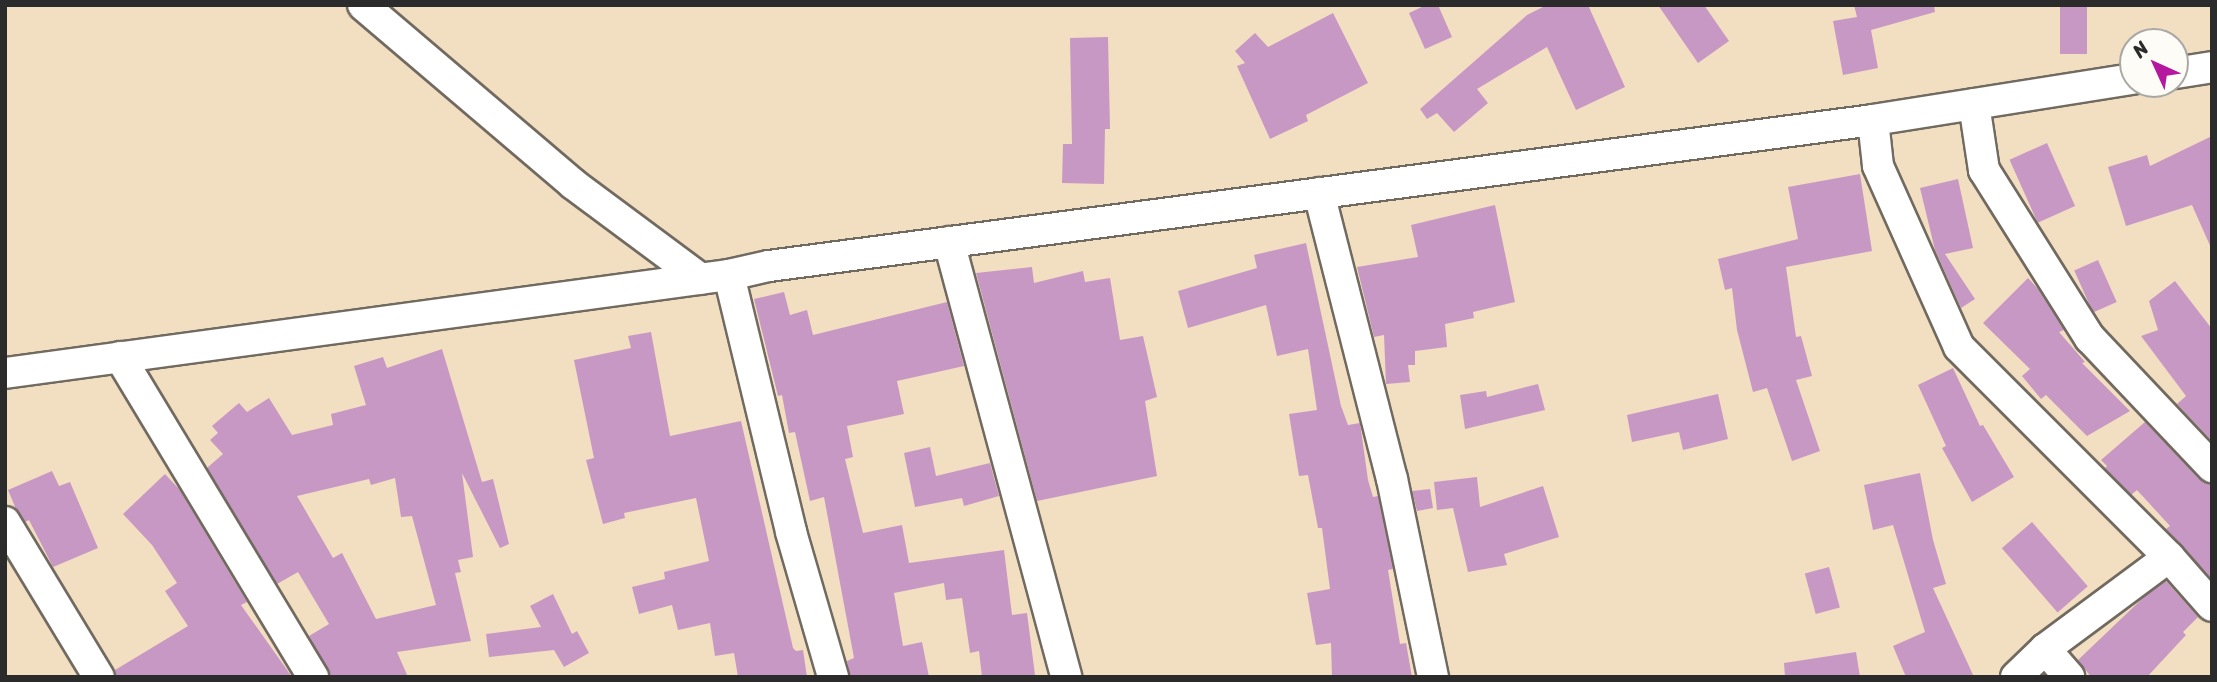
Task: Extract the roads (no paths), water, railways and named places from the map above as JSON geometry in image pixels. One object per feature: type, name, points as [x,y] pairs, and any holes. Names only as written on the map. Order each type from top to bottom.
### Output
[{"type":"street","points":[[363,5],[573,184],[715,277],[833,677]]},
{"type":"street","points":[[2189,71],[2212,67]]},
{"type":"street","points":[[5,373],[715,277],[769,266],[1873,120],[2119,81]]},
{"type":"street","points":[[1974,104],[1984,170],[2090,338],[2212,467]]},
{"type":"street","points":[[1873,120],[1878,166],[1959,347],[2169,557],[2212,606]]},
{"type":"street","points":[[1319,193],[1392,479],[1433,677]]},
{"type":"street","points":[[949,242],[1066,677]]},
{"type":"street","points":[[120,357],[313,677]]},
{"type":"street","points":[[5,522],[99,677]]},
{"type":"street","points":[[2016,677],[2045,649],[2169,557]]},
{"type":"street","points":[[2045,649],[2069,677]]}]
